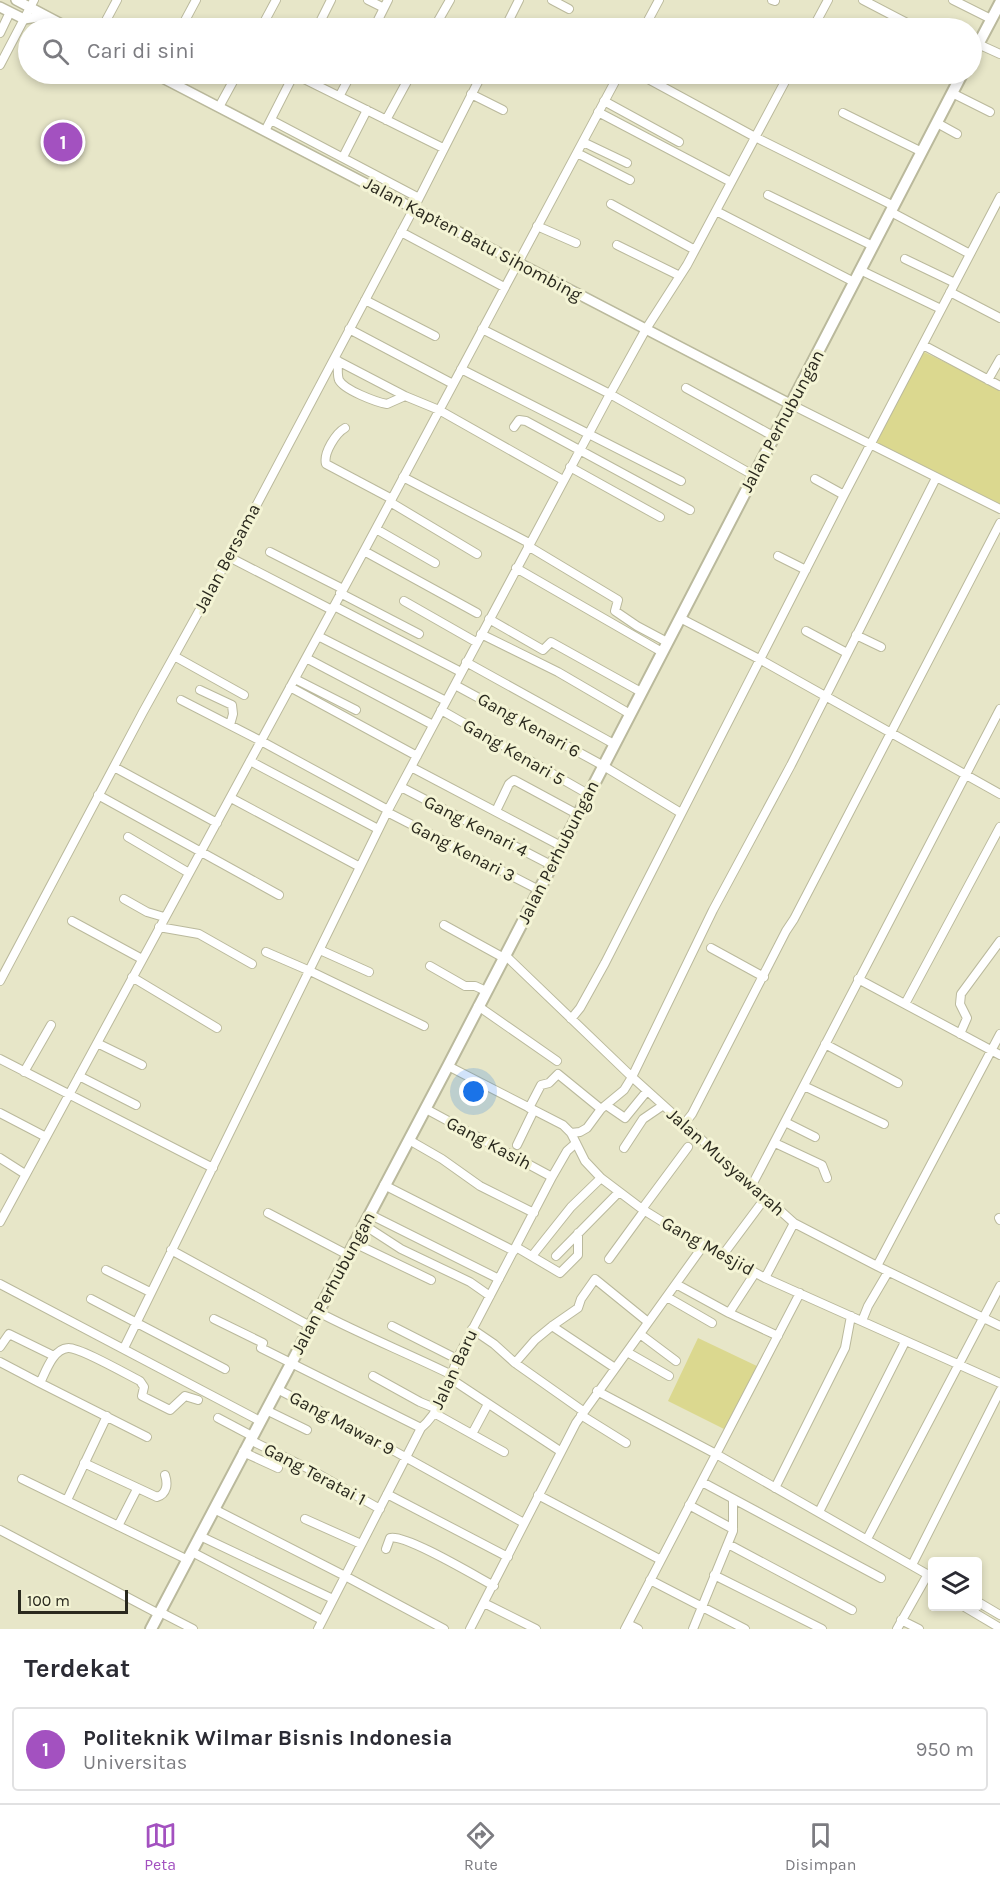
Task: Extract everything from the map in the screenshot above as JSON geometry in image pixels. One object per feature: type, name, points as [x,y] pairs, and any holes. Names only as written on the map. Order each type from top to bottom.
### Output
[{"type":"main road","points":[[982,37],[1000,3]]},
{"type":"main road","name":"Jalan Perhubungan","points":[[151,1629],[426,1109],[602,765],[957,84]]},
{"type":"street","points":[[16,0],[32,4],[48,18]]},
{"type":"street","points":[[107,18],[117,0]]},
{"type":"street","points":[[186,18],[195,0]]},
{"type":"street","points":[[266,18],[276,0]]},
{"type":"street","points":[[322,18],[332,0]]},
{"type":"street","points":[[368,0],[386,4],[379,18]]},
{"type":"street","points":[[440,18],[450,0]]},
{"type":"street","points":[[511,18],[519,0]]},
{"type":"street","points":[[552,0],[569,9]]},
{"type":"street","points":[[649,18],[659,0]]},
{"type":"street","points":[[818,18],[828,0]]},
{"type":"street","points":[[863,0],[898,18]]},
{"type":"street","points":[[953,0],[991,20]]},
{"type":"street","points":[[25,18],[32,4]]},
{"type":"street","points":[[0,8],[22,18]]},
{"type":"street","points":[[0,33],[10,12]]},
{"type":"street","points":[[31,18],[44,16]]},
{"type":"street","points":[[0,65],[18,30]]},
{"type":"street","points":[[982,46],[1000,54]]},
{"type":"street","name":"Jalan Kapten Batu Sihombing","points":[[176,84],[790,404]]},
{"type":"street","points":[[219,107],[232,84]]},
{"type":"street","points":[[265,131],[289,84]]},
{"type":"street","points":[[316,84],[443,148]]},
{"type":"street","points":[[340,95],[346,84]]},
{"type":"street","points":[[386,120],[406,84]]},
{"type":"street","name":"Jalan Bersama","points":[[0,981],[38,906],[336,359],[349,329],[414,208],[476,84]]},
{"type":"street","points":[[0,1222],[376,529],[583,142],[611,84]]},
{"type":"street","points":[[657,84],[892,209],[970,254]]},
{"type":"street","points":[[124,1348],[387,811],[609,394],[646,329],[696,250],[784,84]]},
{"type":"street","points":[[952,93],[990,112]]},
{"type":"street","points":[[471,94],[503,110]]},
{"type":"street","points":[[604,101],[679,142]]},
{"type":"street","points":[[343,157],[367,110]]},
{"type":"street","points":[[598,112],[732,182]]},
{"type":"street","points":[[843,113],[922,152]]},
{"type":"street","points":[[271,120],[418,198]]},
{"type":"street","points":[[937,123],[957,134]]},
{"type":"street","points":[[583,142],[627,163]]},
{"type":"street","points":[[577,153],[630,180]]},
{"type":"street","points":[[768,195],[873,246]]},
{"type":"street","points":[[571,1019],[580,1008],[600,972],[844,495],[1000,197]]},
{"type":"street","points":[[611,204],[696,250]]},
{"type":"street","points":[[716,211],[854,282]]},
{"type":"street","points":[[537,226],[576,243]]},
{"type":"street","points":[[401,232],[504,287]]},
{"type":"street","points":[[617,245],[681,276]]},
{"type":"street","points":[[905,259],[955,283]]},
{"type":"street","points":[[860,270],[941,309]]},
{"type":"street","points":[[950,292],[1000,318]]},
{"type":"street","points":[[365,300],[435,336]]},
{"type":"street","points":[[349,329],[453,384]]},
{"type":"street","points":[[482,329],[609,394],[753,475]]},
{"type":"street","points":[[923,345],[1000,386]]},
{"type":"street","points":[[336,359],[405,396],[439,410],[563,480]]},
{"type":"street","points":[[336,359],[340,382],[359,394],[387,404],[405,396]]},
{"type":"street","points":[[988,380],[1000,359]]},
{"type":"street","points":[[461,369],[681,481]]},
{"type":"street","points":[[686,388],[773,436]]},
{"type":"street","points":[[790,404],[1000,508]]},
{"type":"street","points":[[513,427],[522,420],[580,449],[690,510]]},
{"type":"street","points":[[345,428],[338,433],[325,458],[326,464],[391,500],[477,554]]},
{"type":"street","points":[[570,466],[660,517]]},
{"type":"street","points":[[403,477],[528,545],[618,600],[615,612],[665,647]]},
{"type":"street","points":[[571,1133],[580,1132],[586,1128],[604,1107],[624,1090],[632,1077],[713,910],[826,697],[936,478]]},
{"type":"street","points":[[815,480],[844,495]]},
{"type":"street","points":[[684,1124],[692,1114],[787,929],[892,734],[1000,523]]},
{"type":"street","points":[[376,529],[435,563]]},
{"type":"street","points":[[364,551],[477,613]]},
{"type":"street","points":[[270,552],[419,634]]},
{"type":"street","points":[[778,556],[806,570]]},
{"type":"street","points":[[229,557],[460,672]]},
{"type":"street","points":[[516,568],[665,647]]},
{"type":"street","points":[[404,601],[478,638],[558,672],[630,714]]},
{"type":"street","points":[[680,618],[1000,794]]},
{"type":"street","points":[[489,619],[543,650],[551,642],[641,692]]},
{"type":"street","points":[[806,631],[847,653]]},
{"type":"street","points":[[856,635],[881,647]]},
{"type":"street","points":[[318,636],[446,701]]},
{"type":"street","points":[[174,656],[244,695]]},
{"type":"street","points":[[306,658],[433,725]]},
{"type":"street","points":[[466,662],[614,744]]},
{"type":"street","points":[[295,679],[356,710]]},
{"type":"street","name":"Gang Kenari 6","points":[[455,685],[602,765],[681,813]]},
{"type":"street","points":[[290,687],[417,756]]},
{"type":"street","points":[[200,690],[231,704],[233,714],[230,725]]},
{"type":"street","name":"Gang Kenari 3","points":[[181,700],[539,890]]},
{"type":"street","points":[[752,1185],[1000,709]]},
{"type":"street","name":"Gang Kenari 5","points":[[441,710],[588,794]]},
{"type":"street","points":[[250,761],[378,829]]},
{"type":"street","points":[[114,767],[217,823]]},
{"type":"street","points":[[411,767],[561,846]]},
{"type":"street","points":[[496,811],[509,784],[514,780],[577,814]]},
{"type":"street","name":"Gang Kenari 4","points":[[400,787],[551,865]]},
{"type":"street","points":[[98,795],[279,895]]},
{"type":"street","points":[[231,798],[360,867]]},
{"type":"street","points":[[905,1004],[1000,827]]},
{"type":"street","points":[[128,837],[189,873]]},
{"type":"street","points":[[124,899],[162,922],[199,934],[252,964]]},
{"type":"street","points":[[72,921],[142,959]]},
{"type":"street","name":"Jalan Musyawarah","points":[[444,925],[505,956],[662,1106],[794,1223],[1000,1326]]},
{"type":"street","points":[[960,1034],[967,1018],[960,1004],[961,994],[1000,941]]},
{"type":"street","points":[[321,947],[369,972]]},
{"type":"street","points":[[711,948],[764,977]]},
{"type":"street","points":[[266,952],[424,1026]]},
{"type":"street","points":[[430,966],[460,984],[467,987],[475,986],[486,991]]},
{"type":"street","points":[[132,977],[217,1028]]},
{"type":"street","points":[[858,979],[1000,1055]]},
{"type":"street","points":[[478,1006],[557,1061]]},
{"type":"street","points":[[24,1072],[51,1025]]},
{"type":"street","points":[[877,1266],[1000,1034]]},
{"type":"street","points":[[97,1042],[142,1065]]},
{"type":"street","points":[[825,1044],[898,1083]]},
{"type":"street","points":[[0,1059],[213,1168]]},
{"type":"street","name":"Gang Mesjid","points":[[448,1066],[563,1125],[571,1133],[585,1161],[601,1178],[643,1210],[703,1246],[765,1278],[1000,1383]]},
{"type":"street","points":[[517,1145],[541,1085],[549,1083],[558,1074],[604,1107],[625,1118],[647,1091]]},
{"type":"street","points":[[79,1076],[136,1104]]},
{"type":"street","points":[[804,1086],[884,1124]]},
{"type":"street","points":[[624,1148],[643,1119],[662,1106]]},
{"type":"street","name":"Gang Kasih","points":[[426,1109],[552,1177]]},
{"type":"street","points":[[0,1113],[46,1137]]},
{"type":"street","points":[[785,1122],[815,1137]]},
{"type":"street","points":[[409,1140],[442,1159],[480,1186],[534,1213]]},
{"type":"street","name":"Jalan Baru","points":[[318,1629],[421,1428],[436,1411],[457,1359],[552,1177],[567,1151],[576,1143]]},
{"type":"street","points":[[775,1143],[820,1163],[827,1178]]},
{"type":"street","points":[[609,1259],[688,1147]]},
{"type":"street","points":[[0,1158],[25,1174]]},
{"type":"street","points":[[532,1256],[572,1207],[601,1178]]},
{"type":"street","points":[[384,1185],[532,1256],[561,1273],[578,1255],[578,1233]]},
{"type":"street","points":[[556,1256],[619,1192]]},
{"type":"street","points":[[722,1256],[766,1197]]},
{"type":"street","points":[[268,1214],[348,1255]]},
{"type":"street","points":[[369,1214],[499,1279]]},
{"type":"street","points":[[765,1278],[794,1223]]},
{"type":"street","points":[[364,1225],[400,1249],[470,1282],[490,1296]]},
{"type":"street","points":[[354,1243],[430,1280]]},
{"type":"street","points":[[482,1629],[471,1627],[582,1413],[703,1246]]},
{"type":"street","points":[[171,1250],[310,1326]]},
{"type":"street","points":[[106,1270],[150,1292]]},
{"type":"street","points":[[862,1321],[888,1272]]},
{"type":"street","points":[[729,1313],[755,1273]]},
{"type":"street","points":[[515,1363],[535,1340],[578,1308],[581,1299],[595,1280],[648,1322]]},
{"type":"street","points":[[0,1284],[260,1421]]},
{"type":"street","points":[[676,1284],[778,1336]]},
{"type":"street","points":[[867,1539],[1000,1286]]},
{"type":"street","points":[[638,1629],[627,1627],[800,1293]]},
{"type":"street","points":[[667,1297],[712,1323]]},
{"type":"street","points":[[91,1299],[225,1369]]},
{"type":"street","points":[[318,1312],[357,1332],[396,1348],[451,1377],[560,1452]]},
{"type":"street","points":[[775,1488],[845,1348],[851,1316]]},
{"type":"street","points":[[214,1319],[263,1343],[261,1348],[421,1428]]},
{"type":"street","points":[[392,1326],[457,1359]]},
{"type":"street","points":[[552,1326],[615,1368]]},
{"type":"street","points":[[472,1329],[582,1413],[626,1443]]},
{"type":"street","points":[[0,1347],[9,1334],[54,1356]]},
{"type":"street","points":[[640,1334],[676,1361]]},
{"type":"street","points":[[819,1512],[905,1342]]},
{"type":"street","points":[[40,1383],[54,1356],[70,1348],[140,1381],[144,1387],[142,1396],[168,1410],[173,1409],[185,1396],[198,1400]]},
{"type":"street","points":[[627,1352],[669,1376]]},
{"type":"street","points":[[0,1362],[147,1437]]},
{"type":"street","points":[[373,1376],[504,1452]]},
{"type":"street","name":"Gang Mawar 9","points":[[277,1389],[525,1523]]},
{"type":"street","points":[[597,1391],[716,1454],[928,1574]]},
{"type":"street","points":[[912,1565],[1000,1391]]},
{"type":"street","points":[[472,1434],[488,1404]]},
{"type":"street","points":[[266,1410],[307,1430]]},
{"type":"street","points":[[67,1500],[107,1416]]},
{"type":"street","name":"Gang Teratai 1","points":[[218,1418],[380,1509]]},
{"type":"street","points":[[243,1452],[278,1468]]},
{"type":"street","points":[[84,1463],[154,1497],[159,1497],[166,1487],[165,1475]]},
{"type":"street","points":[[22,1479],[322,1620]]},
{"type":"street","points":[[702,1482],[846,1557],[881,1578]]},
{"type":"street","points":[[118,1526],[137,1489]]},
{"type":"street","points":[[387,1494],[508,1557]]},
{"type":"street","points":[[538,1495],[661,1560]]},
{"type":"street","points":[[693,1629],[733,1529],[733,1500]]},
{"type":"street","points":[[689,1505],[733,1529]]},
{"type":"street","points":[[214,1509],[444,1629]]},
{"type":"street","points":[[305,1519],[362,1544]]},
{"type":"street","points":[[0,1530],[193,1629]]},
{"type":"street","points":[[200,1536],[333,1599]]},
{"type":"street","points":[[386,1549],[390,1538],[399,1538],[425,1549],[494,1586]]},
{"type":"street","points":[[728,1544],[852,1610]]},
{"type":"street","points":[[714,1575],[822,1629]]},
{"type":"street","points":[[897,1629],[928,1578]]},
{"type":"street","points":[[650,1580],[745,1629]]},
{"type":"street","points":[[484,1603],[536,1629]]},
{"type":"street","points":[[982,1604],[1000,1615]]},
{"type":"street","points":[[971,1611],[1000,1628]]},
{"type":"street","points":[[901,1620],[919,1629]]},
{"type":"shaded area","points":[[922,351],[1000,389],[1000,505],[876,444]]},
{"type":"shaded area","points":[[698,1338],[759,1367],[728,1431],[668,1401]]},
{"type":"place","name":"Politeknik Wilmar Bisnis Indonesia","points":[[63,142]]}]
